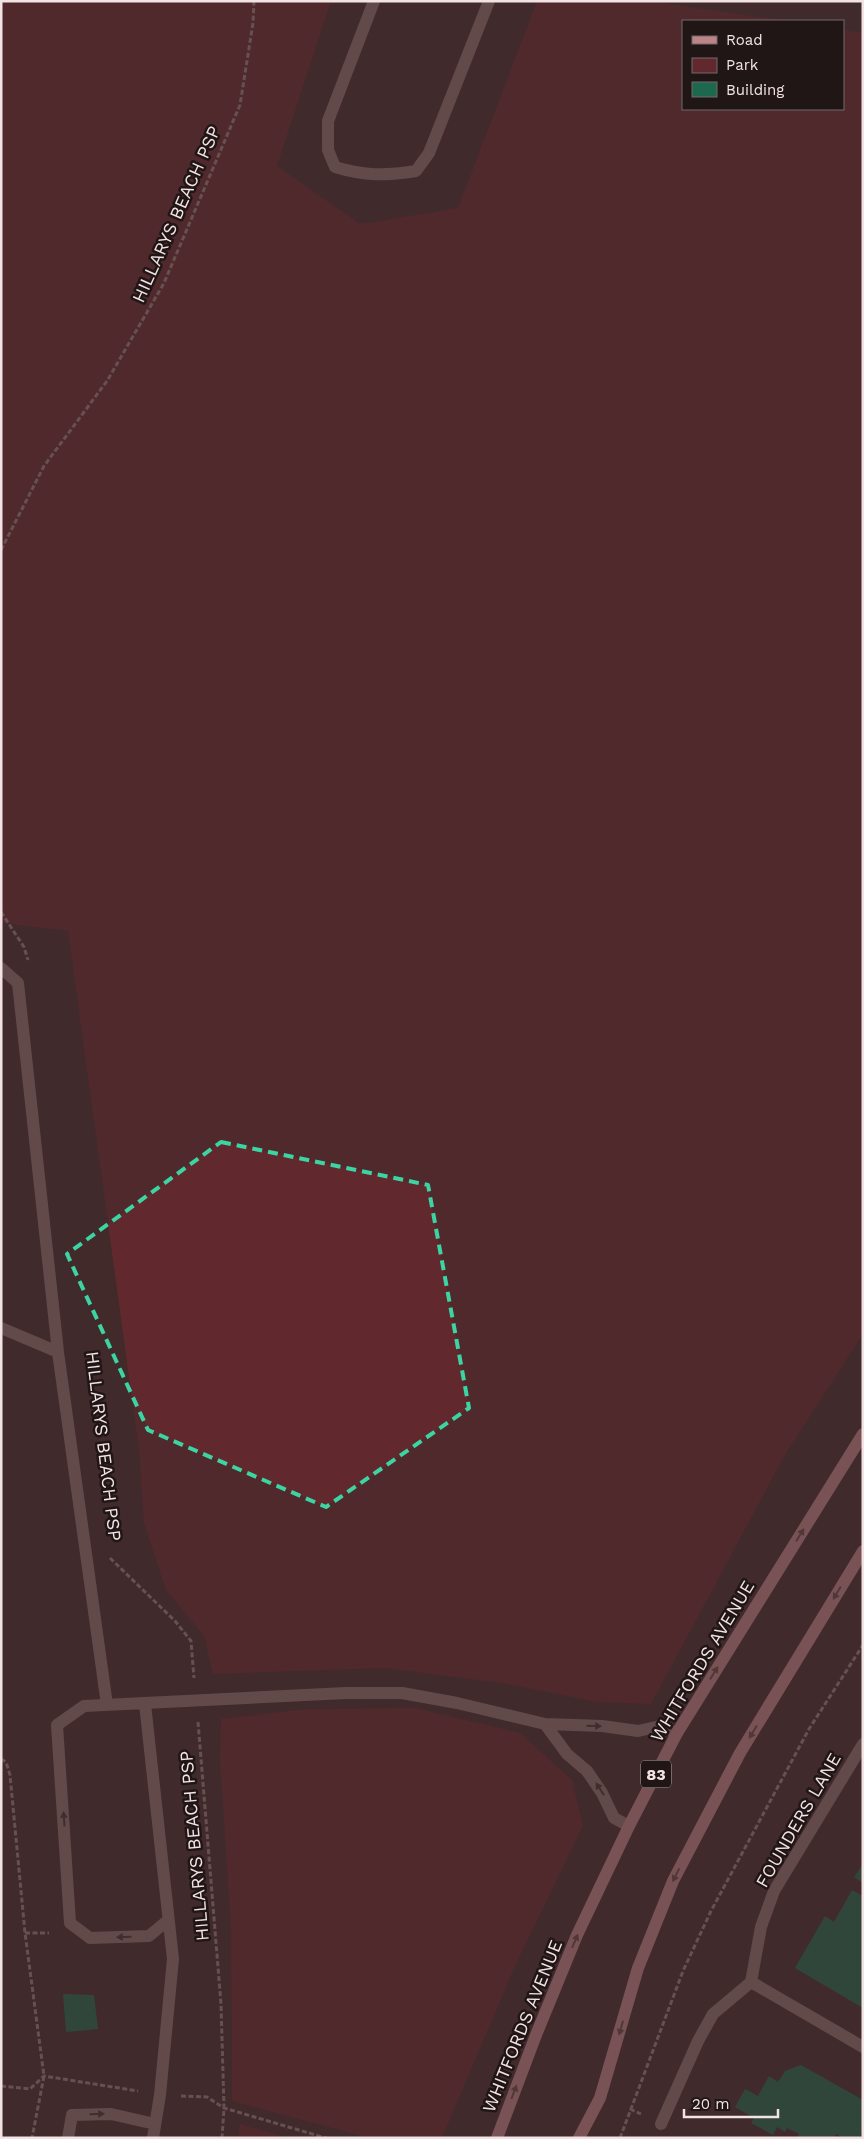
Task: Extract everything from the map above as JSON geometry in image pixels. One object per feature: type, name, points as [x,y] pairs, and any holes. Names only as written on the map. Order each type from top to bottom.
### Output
[{"type":"main road","name":"WHITFORDS AVENUE","points":[[497,2138],[577,1935],[629,1826],[677,1733],[863,1434]]},
{"type":"main road","points":[[579,2138],[600,2098],[638,1968],[673,1881],[740,1753],[863,1551]]},
{"type":"street","points":[[374,1],[328,122],[328,150],[335,167],[354,173],[388,176],[416,171],[429,153],[489,1]]},
{"type":"street","points":[[1,968],[18,983],[58,1352],[107,1705]]},
{"type":"street","points":[[1,1328],[58,1352]]},
{"type":"street","points":[[167,1921],[149,1936],[90,1938],[70,1923],[58,1725],[84,1706],[346,1693],[402,1693],[457,1703],[545,1724],[602,1726],[638,1731],[660,1726],[677,1733]]},
{"type":"street","points":[[145,1704],[167,1921],[173,1959],[160,2095],[153,2138]]},
{"type":"street","points":[[545,1724],[567,1754],[587,1771],[602,1792],[614,1818],[629,1826]]},
{"type":"street","name":"FOUNDERS LANE","points":[[751,1982],[761,1927],[774,1891],[863,1744]]},
{"type":"street","points":[[661,2124],[698,2041],[713,2014],[751,1982],[863,2046]]},
{"type":"street","points":[[68,2138],[72,2114],[111,2114],[155,2124]]},
{"type":"path","name":"HILLARYS BEACH PSP","points":[[1,550],[44,466],[107,381],[164,283],[240,105],[253,23],[254,1]]},
{"type":"path","points":[[1,538],[8,536]]},
{"type":"path","points":[[1,912],[24,948],[30,964]]},
{"type":"path","name":"HILLARYS BEACH PSP","points":[[103,1551],[175,1621],[191,1641],[220,1995],[224,2108],[222,2138]]},
{"type":"path","points":[[620,2138],[683,1971],[711,1911],[809,1729],[863,1645]]},
{"type":"path","points":[[1,1759],[6,1762],[10,1775],[25,1933],[44,2076],[32,2138]]},
{"type":"path","points":[[1,2086],[30,2088],[44,2076],[160,2095],[208,2097],[224,2108],[326,2138]]},
{"type":"highlighted area","points":[[221,1142],[428,1185],[469,1408],[326,1507],[148,1430],[67,1254]]},
{"type":"green space","points":[[1,1],[331,1],[277,166],[360,224],[458,208],[537,1],[656,2],[780,20],[682,20],[682,110],[844,110],[844,30],[863,33],[863,1334],[786,1453],[651,1704],[599,1702],[501,1683],[385,1668],[213,1674],[204,1636],[166,1590],[144,1523],[139,1450],[68,931],[1,923]]},
{"type":"green space","points":[[415,1708],[520,1733],[572,1780],[583,1826],[514,1968],[442,2138],[370,2138],[232,2101],[231,1927],[220,1762],[221,1719],[306,1709]]},
{"type":"green space","points":[[240,2124],[288,2138],[238,2138]]},
{"type":"building","points":[[863,1864],[863,1883],[854,1877]]},
{"type":"building","points":[[852,1890],[863,1896],[863,2008],[795,1968],[825,1916],[834,1922]]},
{"type":"building","points":[[63,1994],[94,1995],[98,2029],[66,2032]]},
{"type":"building","points":[[801,2065],[863,2100],[863,2132],[859,2138],[843,2138],[836,2134],[834,2138],[797,2138],[799,2134],[787,2128],[785,2132],[777,2127],[773,2135],[751,2123],[754,2118],[735,2107],[745,2089],[758,2096],[769,2076],[778,2082],[785,2071]]}]
